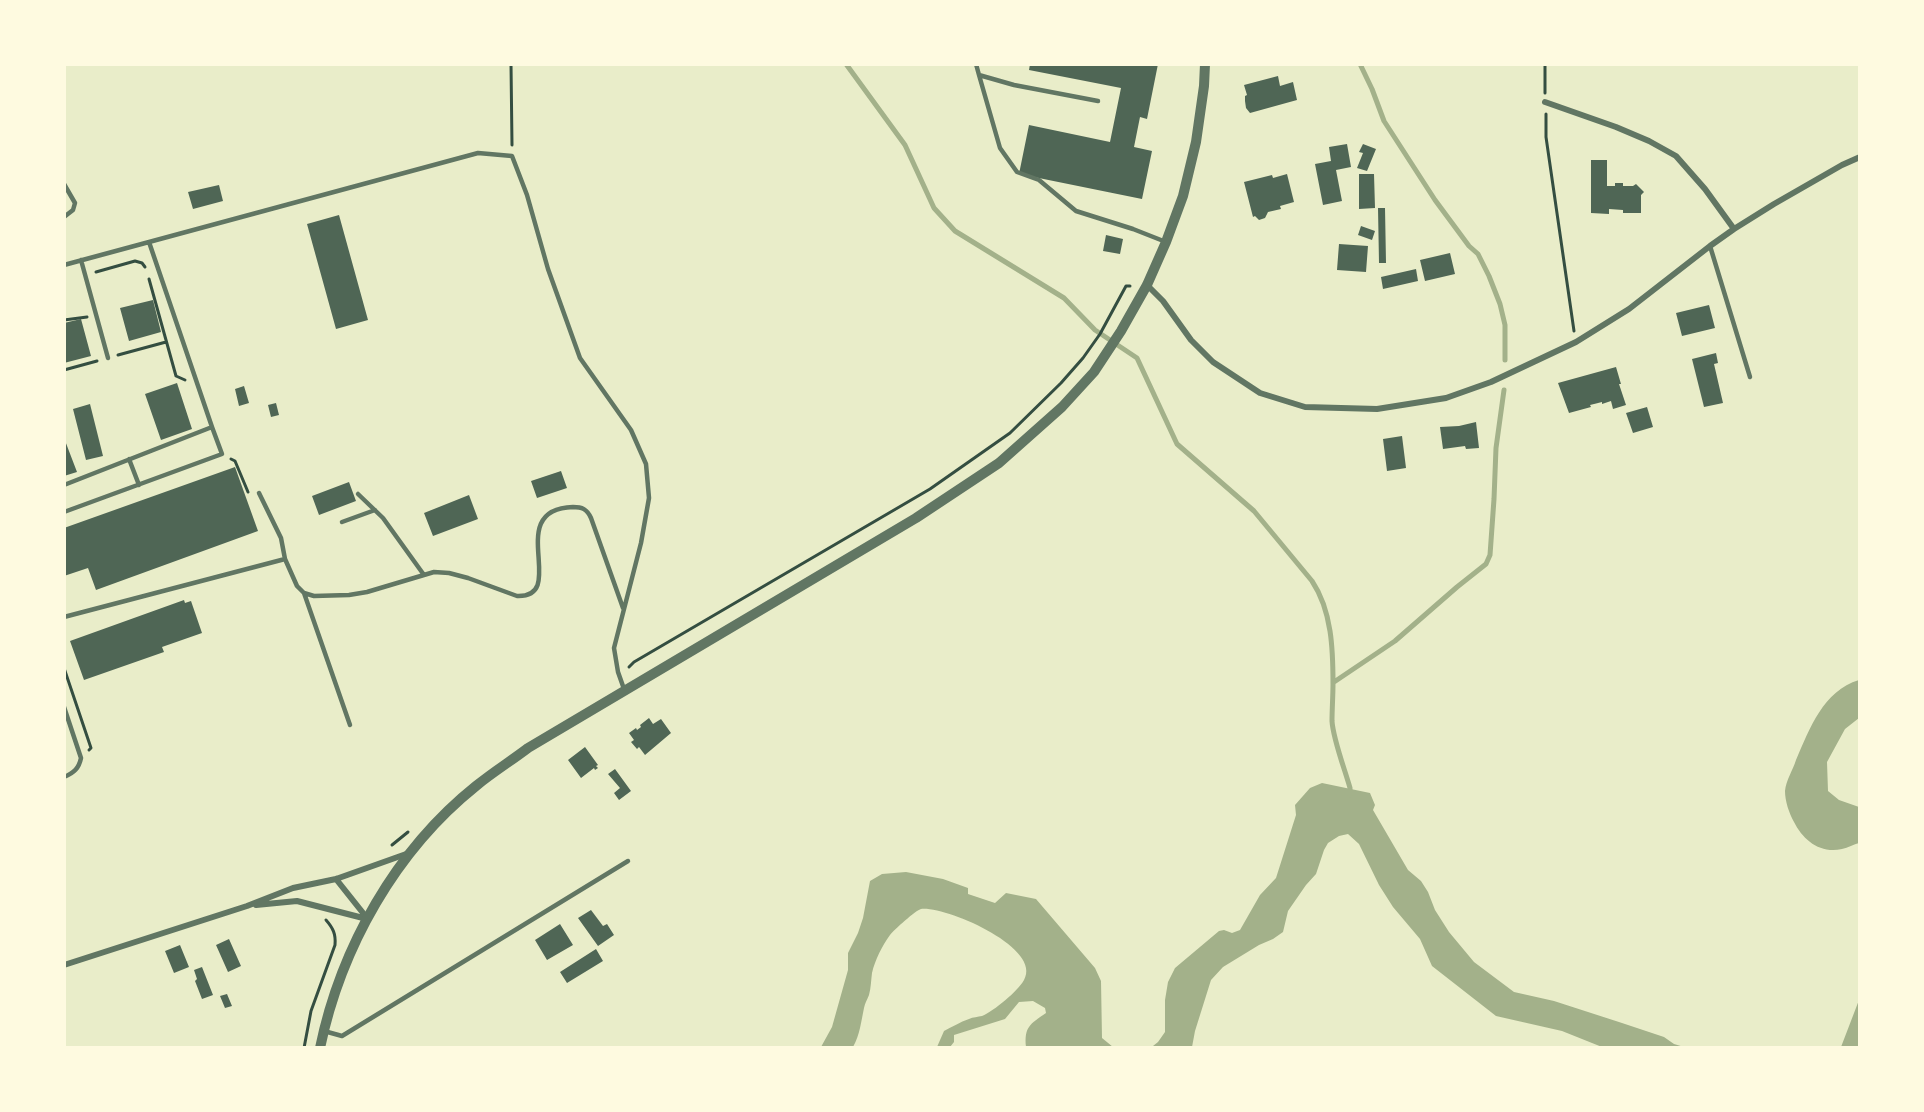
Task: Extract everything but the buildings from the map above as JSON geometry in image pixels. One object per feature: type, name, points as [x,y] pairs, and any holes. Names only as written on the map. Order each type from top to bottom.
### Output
[{"type":"street","points":[[320,1047],[323,1031],[345,967],[367,919],[410,853],[434,825],[476,786],[528,748],[916,518],[999,463],[1062,407],[1094,372],[1147,285],[1183,196],[1197,142],[1205,64]]},
{"type":"street","points":[[1545,102],[1616,127],[1677,156],[1734,229]]},
{"type":"street","points":[[1147,285],[1163,301],[1191,340],[1213,362],[1260,393],[1305,407],[1377,409],[1446,398],[1491,382],[1576,342],[1629,309],[1734,229],[1842,165],[1860,157]]},
{"type":"street","points":[[64,965],[247,906],[293,888],[336,879],[410,853]]},
{"type":"street","points":[[336,879],[367,919]]},
{"type":"street","points":[[247,906],[297,902],[367,919]]},
{"type":"lane","points":[[976,64],[1000,148],[1017,172],[1038,180],[1076,211],[1166,242]]},
{"type":"lane","points":[[979,75],[1014,85],[1098,101]]},
{"type":"lane","points":[[64,265],[478,153],[512,156],[527,195],[548,269],[580,358],[631,430],[646,464],[649,498],[641,543],[614,648],[618,672],[625,690]]},
{"type":"lane","points":[[64,184],[75,203],[73,210],[64,217]]},
{"type":"lane","points":[[64,512],[222,454],[149,242]]},
{"type":"lane","points":[[1710,246],[1750,377]]},
{"type":"lane","points":[[81,260],[108,358]]},
{"type":"lane","points":[[64,485],[212,427]]},
{"type":"lane","points":[[129,459],[139,485]]},
{"type":"lane","points":[[259,493],[281,538],[285,559],[297,586],[303,593],[350,725]]},
{"type":"lane","points":[[358,494],[383,518],[424,575]]},
{"type":"lane","points":[[303,593],[314,596],[349,595],[367,592],[434,572],[449,573],[518,596],[528,595],[536,588],[540,577],[536,544],[541,522],[557,510],[582,508],[588,511],[591,518],[624,610]]},
{"type":"lane","points":[[342,522],[375,510]]},
{"type":"lane","points":[[64,617],[285,559]]},
{"type":"lane","points":[[64,707],[81,758],[76,770],[64,777]]},
{"type":"lane","points":[[323,1031],[342,1036],[403,1001],[628,861]]},
{"type":"path","points":[[512,64],[512,156]]},
{"type":"path","points":[[1545,64],[1546,137],[1576,342]]},
{"type":"path","points":[[85,274],[135,261],[145,265],[176,376],[198,386]]},
{"type":"path","points":[[634,662],[930,489],[1010,433],[1083,358],[1126,286],[1147,285]]},
{"type":"path","points":[[235,461],[245,485]]},
{"type":"shaded area","points":[[1859,680],[1859,718],[1845,729],[1827,762],[1828,791],[1839,800],[1859,807],[1859,843],[1842,849],[1826,849],[1807,840],[1798,829],[1788,807],[1786,787],[1819,712],[1836,693]]},
{"type":"shaded area","points":[[1322,783],[1370,793],[1375,805],[1373,810],[1408,870],[1421,881],[1428,892],[1435,910],[1449,932],[1474,962],[1514,992],[1554,1001],[1664,1037],[1684,1047],[1602,1047],[1562,1031],[1496,1016],[1432,966],[1420,939],[1393,907],[1379,885],[1359,844],[1348,834],[1339,836],[1328,843],[1316,874],[1288,911],[1283,932],[1223,967],[1211,980],[1192,1047],[1144,1047],[1153,1046],[1165,1032],[1165,1000],[1168,982],[1175,968],[1219,931],[1232,933],[1240,930],[1260,895],[1276,878],[1296,815],[1295,805],[1310,788]]},
{"type":"shaded area","points":[[906,872],[943,879],[968,888],[968,894],[995,903],[1006,893],[1036,899],[1095,968],[1101,981],[1102,1038],[1113,1047],[1026,1047],[1027,1030],[1046,1013],[1045,1008],[1033,1001],[1019,1002],[1005,1019],[954,1035],[954,1042],[950,1047],[937,1047],[944,1031],[993,1010],[1017,990],[1024,980],[1026,968],[1019,955],[989,931],[950,914],[921,909],[892,932],[879,953],[872,973],[870,992],[864,1006],[859,1033],[853,1047],[821,1047],[832,1027],[848,970],[848,953],[863,918],[870,881],[882,874]]},
{"type":"shaded area","points":[[1859,1000],[1859,1047],[1841,1047]]},
{"type":"waterway","points":[[846,64],[905,145],[934,208],[955,231],[1064,298],[1095,330],[1137,358],[1177,444],[1254,511],[1312,581],[1324,605],[1330,631],[1333,658],[1332,721],[1350,795]]},
{"type":"waterway","points":[[1360,64],[1384,121],[1435,200],[1469,246],[1478,254],[1489,276],[1505,325],[1505,360]]},
{"type":"waterway","points":[[1334,682],[1395,641],[1486,564],[1490,555],[1496,448],[1504,390]]}]
